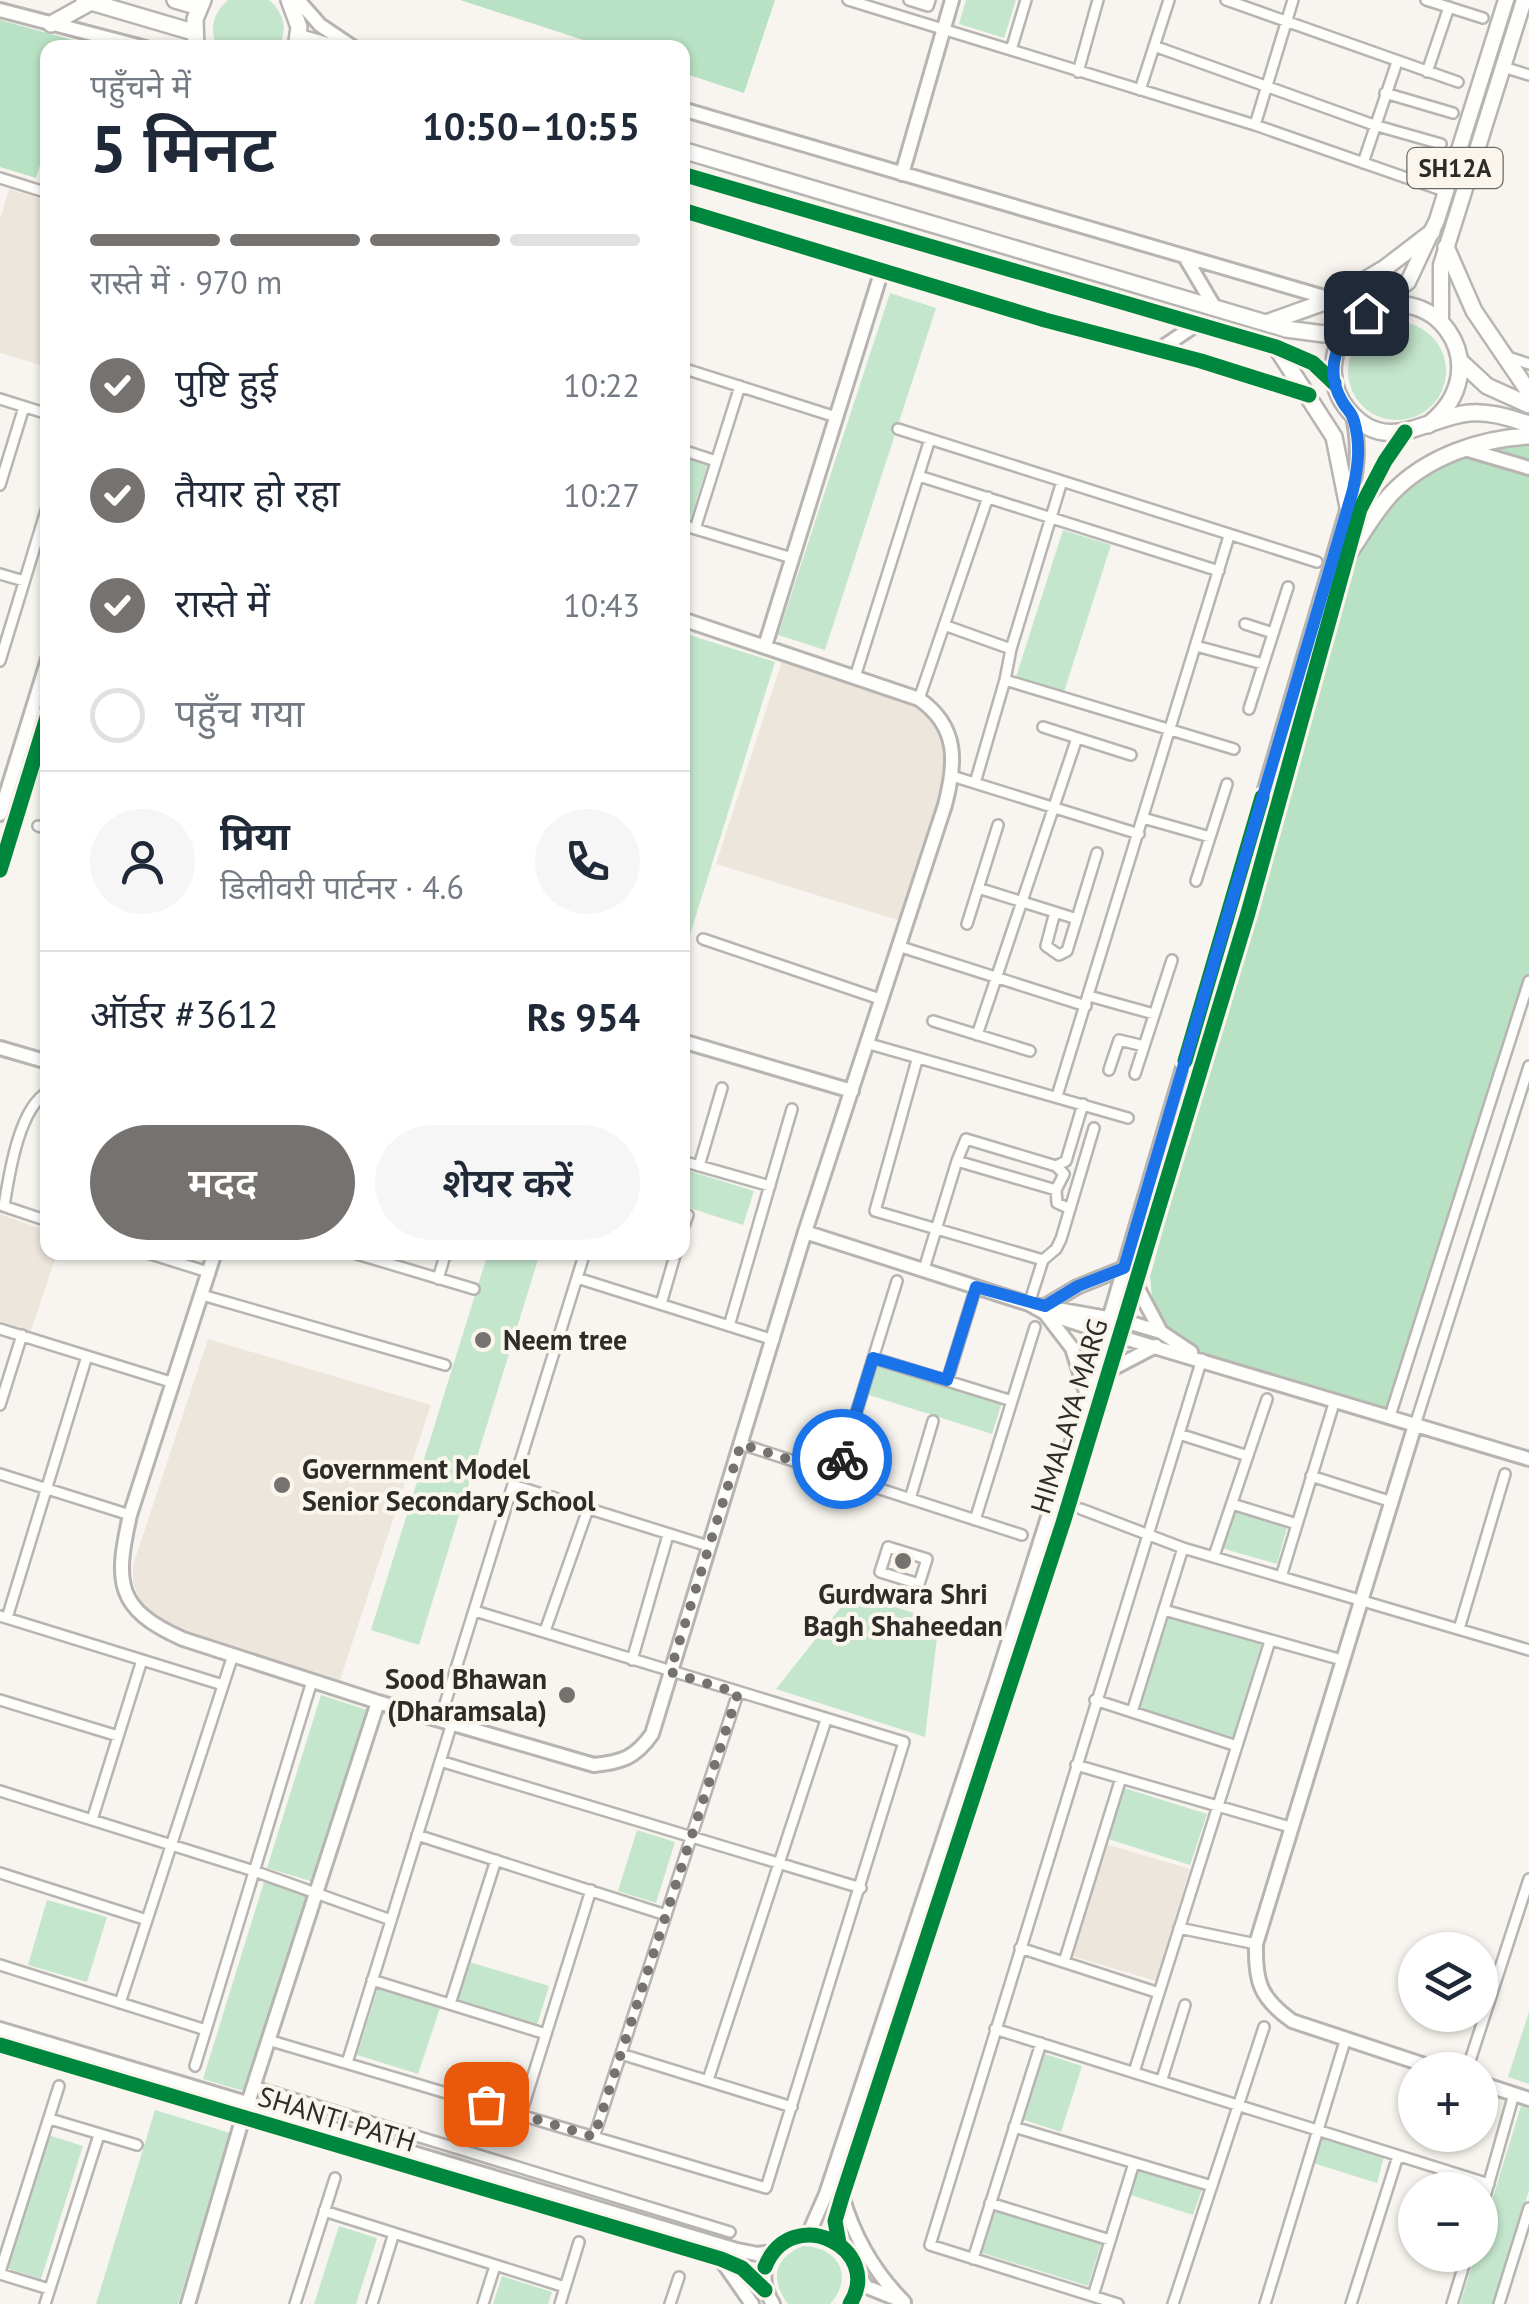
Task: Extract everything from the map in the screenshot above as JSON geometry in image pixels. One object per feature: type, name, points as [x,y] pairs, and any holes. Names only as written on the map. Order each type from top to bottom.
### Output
[{"type":"highway","points":[[52,24],[87,1],[195,40],[201,3],[175,0]]},
{"type":"highway","points":[[289,0],[297,18],[297,40]]},
{"type":"highway","points":[[690,152],[1266,323],[1324,334],[1399,305],[1422,310],[1440,322],[1454,340],[1460,361],[1460,380],[1454,398],[1428,424]]},
{"type":"highway","points":[[690,176],[1276,347],[1313,363],[1334,384],[1353,416],[1386,432],[1405,432],[1459,414],[1485,412],[1529,424]]},
{"type":"highway","points":[[1266,323],[1331,300],[1385,268],[1432,232]]},
{"type":"highway","points":[[1446,247],[1474,312],[1529,392]]},
{"type":"highway","points":[[1334,384],[1336,349],[1360,317]]},
{"type":"highway","points":[[1276,347],[1334,437],[1348,507]]},
{"type":"highway","points":[[1460,361],[1487,386],[1529,406]]},
{"type":"highway","points":[[1346,556],[1394,492],[1443,456],[1506,437],[1529,436]]},
{"type":"main road","name":"SH12A","points":[[1360,317],[1408,282],[1432,232],[1506,0]]},
{"type":"main road","name":"SH12A","points":[[1440,322],[1439,278],[1446,247],[1525,4]]},
{"type":"street","points":[[298,0],[320,25],[342,40]]},
{"type":"street","points":[[848,0],[1255,126],[1447,192]]},
{"type":"street","points":[[909,0],[928,6],[930,0]]},
{"type":"street","points":[[902,174],[952,0]]},
{"type":"street","points":[[1011,50],[1026,0]]},
{"type":"street","points":[[1078,72],[1098,0]]},
{"type":"street","points":[[1140,90],[1169,0]]},
{"type":"street","points":[[1226,0],[1458,82]]},
{"type":"street","points":[[1255,126],[1294,0]]},
{"type":"street","points":[[1426,0],[1483,18]]},
{"type":"street","points":[[1427,72],[1449,6]]},
{"type":"street","points":[[0,10],[115,40]]},
{"type":"street","points":[[1154,46],[1374,126],[1441,144]]},
{"type":"street","points":[[1363,163],[1396,62]]},
{"type":"street","points":[[1503,67],[1529,75]]},
{"type":"street","points":[[1386,93],[1453,114]]},
{"type":"street","points":[[690,110],[1331,300]]},
{"type":"street","points":[[1,182],[40,191]]},
{"type":"street","points":[[690,212],[1309,395]]},
{"type":"street","points":[[1185,257],[1215,308]]},
{"type":"street","points":[[764,646],[882,270]]},
{"type":"street","points":[[1157,351],[1197,324]]},
{"type":"street","points":[[1501,355],[1529,364]]},
{"type":"street","points":[[690,370],[836,417]]},
{"type":"street","points":[[694,529],[740,386]]},
{"type":"street","points":[[0,399],[40,412]]},
{"type":"street","points":[[0,484],[24,407]]},
{"type":"street","name":"HIMALAYA MARG","points":[[808,2235],[844,2139],[1087,1394],[1348,507],[1358,465],[1359,445],[1353,416]]},
{"type":"street","points":[[898,429],[1316,562]]},
{"type":"street","name":"HIMALAYA MARG","points":[[839,2244],[835,2220],[1120,1336],[1248,912],[1360,509],[1405,432]]},
{"type":"street","points":[[856,677],[930,439]]},
{"type":"street","points":[[1465,449],[1529,468]]},
{"type":"street","points":[[690,453],[716,461]]},
{"type":"street","points":[[919,476],[1218,571]]},
{"type":"street","points":[[975,783],[1010,649],[1062,481]]},
{"type":"street","points":[[919,699],[988,497]]},
{"type":"street","points":[[690,528],[792,558]]},
{"type":"street","points":[[0,661],[40,530]]},
{"type":"street","points":[[1057,1096],[1229,536]]},
{"type":"street","points":[[0,574],[24,582]]},
{"type":"street","points":[[1249,709],[1288,587]]},
{"type":"street","points":[[212,1260],[130,1516],[121,1557],[122,1585],[136,1610],[154,1626],[233,1655],[594,1765],[623,1762],[639,1754],[652,1734],[804,1232],[952,776],[952,749],[944,728],[919,699],[690,621]]},
{"type":"street","points":[[1245,624],[1273,633]]},
{"type":"street","points":[[944,625],[1010,649]]},
{"type":"street","points":[[1196,646],[1263,664]]},
{"type":"street","points":[[1005,680],[1234,749]]},
{"type":"street","points":[[0,814],[40,685]]},
{"type":"street","points":[[1043,727],[1131,755]]},
{"type":"street","points":[[0,870],[4,841],[40,737]]},
{"type":"street","points":[[977,1035],[1077,738]]},
{"type":"street","points":[[952,776],[1139,834]]},
{"type":"street","points":[[1196,881],[1227,784]]},
{"type":"street","points":[[1143,818],[1210,837]]},
{"type":"street","points":[[967,924],[998,825]]},
{"type":"street","points":[[1054,912],[1046,946],[1059,955],[1067,951],[1097,854]]},
{"type":"street","points":[[978,888],[1077,920]]},
{"type":"street","points":[[703,939],[880,999]]},
{"type":"street","points":[[898,946],[1088,1001],[1154,1014]]},
{"type":"street","points":[[1135,1074],[1172,960]]},
{"type":"street","points":[[1390,1416],[1529,981]]},
{"type":"street","points":[[934,1021],[1030,1051]]},
{"type":"street","points":[[1109,1070],[1119,1040],[1144,1046]]},
{"type":"street","points":[[690,1043],[852,1091]]},
{"type":"street","points":[[866,1044],[1128,1118]]},
{"type":"street","points":[[0,1048],[40,1060]]},
{"type":"street","points":[[917,1060],[875,1211],[1043,1260]]},
{"type":"street","points":[[1398,2057],[1292,2022],[1274,2008],[1255,1974],[1256,1944],[1389,1501],[1529,1066]]},
{"type":"street","points":[[699,1166],[722,1088]]},
{"type":"street","points":[[40,1097],[28,1116],[2,1205],[40,1218]]},
{"type":"street","points":[[1056,1166],[1066,1161],[1083,1104]]},
{"type":"street","points":[[729,1326],[792,1109]]},
{"type":"street","points":[[1028,1304],[1043,1260],[1056,1248],[1094,1128]]},
{"type":"street","points":[[924,1269],[966,1139],[1056,1166],[1064,1174],[1056,1190],[1057,1203],[1070,1208]]},
{"type":"street","points":[[957,1161],[1056,1190]]},
{"type":"street","points":[[690,1163],[770,1186]]},
{"type":"street","points":[[804,1232],[1045,1310],[1106,1325],[1120,1336],[1159,1339]]},
{"type":"street","points":[[170,1260],[208,1272]]},
{"type":"street","points":[[381,1260],[474,1290]]},
{"type":"street","points":[[438,1279],[444,1260]]},
{"type":"street","points":[[347,2063],[440,1761],[446,1722],[475,1611],[583,1260]]},
{"type":"street","points":[[660,1304],[674,1260]]},
{"type":"street","points":[[1045,1310],[1078,1286],[1124,1268]]},
{"type":"street","points":[[577,1278],[774,1340]]},
{"type":"street","points":[[837,1475],[897,1281]]},
{"type":"street","points":[[1135,1283],[1159,1339]]},
{"type":"street","points":[[947,1380],[976,1287]]},
{"type":"street","points":[[202,1295],[445,1365]]},
{"type":"street","points":[[1045,1310],[1072,1348],[1087,1394]]},
{"type":"street","points":[[1106,1325],[1124,1321],[1202,1359],[1529,1459]]},
{"type":"street","points":[[975,1520],[1036,1327]]},
{"type":"street","points":[[0,1328],[175,1383]]},
{"type":"street","points":[[1,1400],[22,1335]]},
{"type":"street","points":[[1108,1370],[1159,1339]]},
{"type":"street","points":[[87,1356],[4,1617],[223,1686]]},
{"type":"street","points":[[873,1358],[1012,1401]]},
{"type":"street","points":[[1118,2304],[930,2245],[1202,1359]]},
{"type":"street","points":[[1214,1556],[1267,1399]]},
{"type":"street","points":[[1282,1577],[1335,1400]]},
{"type":"street","points":[[910,1499],[933,1421]]},
{"type":"street","points":[[1179,1434],[1248,1456]]},
{"type":"street","points":[[741,1444],[1022,1535]]},
{"type":"street","points":[[0,1474],[130,1516]]},
{"type":"street","points":[[1459,1628],[1505,1474]]},
{"type":"street","points":[[1311,1476],[1389,1501]]},
{"type":"street","points":[[513,1486],[708,1546]]},
{"type":"street","points":[[1232,1504],[1297,1524]]},
{"type":"street","points":[[546,1631],[588,1509]]},
{"type":"street","points":[[1081,1509],[1183,1548],[1529,1650]]},
{"type":"street","points":[[632,1660],[668,1535]]},
{"type":"street","points":[[888,1546],[927,1559],[919,1584],[880,1572],[888,1546]]},
{"type":"street","points":[[1132,1712],[1183,1548]]},
{"type":"street","points":[[1164,1610],[1342,1660]]},
{"type":"street","points":[[268,2040],[766,2188],[904,1742],[475,1611]]},
{"type":"street","points":[[1134,2072],[1270,1640]]},
{"type":"street","points":[[120,2003],[233,1655]]},
{"type":"street","points":[[92,1820],[142,1660]]},
{"type":"street","points":[[195,2066],[312,1680]]},
{"type":"street","points":[[594,2137],[738,1693]]},
{"type":"street","points":[[0,1700],[118,1736]]},
{"type":"street","points":[[1096,1700],[1237,1746]]},
{"type":"street","points":[[188,2304],[245,2110],[378,1702]]},
{"type":"street","points":[[708,2080],[826,1720]]},
{"type":"street","points":[[440,1761],[861,1888]]},
{"type":"street","points":[[1076,1765],[1290,1827]]},
{"type":"street","points":[[1064,1962],[1121,1778]]},
{"type":"street","points":[[1,1793],[254,1871],[391,1920]]},
{"type":"street","points":[[417,1835],[666,1915]]},
{"type":"street","points":[[450,2004],[496,1860]]},
{"type":"street","points":[[0,1874],[147,1920]]},
{"type":"street","points":[[1473,2052],[1529,1879]]},
{"type":"street","points":[[521,2114],[591,1890]]},
{"type":"street","points":[[1179,1928],[1256,1944]]},
{"type":"street","points":[[1020,1948],[1158,1993]]},
{"type":"street","points":[[0,1965],[206,2030]]},
{"type":"street","points":[[372,1980],[546,2034]]},
{"type":"street","points":[[1162,2079],[1185,2005]]},
{"type":"street","points":[[1173,2304],[1264,2027]]},
{"type":"street","name":"SHANTI PATH","points":[[0,2029],[721,2259],[742,2268],[765,2290]]},
{"type":"street","points":[[996,2029],[1450,2172]]},
{"type":"street","points":[[1265,2304],[1345,2041]]},
{"type":"street","points":[[972,2258],[1041,2043]]},
{"type":"street","name":"SHANTI PATH","points":[[0,2044],[245,2110]]},
{"type":"street","points":[[621,2054],[792,2106]]},
{"type":"street","points":[[49,2290],[0,2273],[59,2086]]},
{"type":"street","points":[[253,2086],[730,2232]]},
{"type":"street","points":[[1498,2089],[1529,2099]]},
{"type":"street","points":[[1492,2172],[1514,2094]]},
{"type":"street","points":[[245,2110],[737,2250],[773,2252]]},
{"type":"street","points":[[50,2118],[137,2145]]},
{"type":"street","points":[[1014,2127],[1212,2186]]},
{"type":"street","points":[[45,2304],[99,2135]]},
{"type":"street","points":[[1351,2304],[1398,2156]]},
{"type":"street","points":[[1093,2296],[1134,2163]]},
{"type":"street","points":[[295,2304],[335,2178]]},
{"type":"street","points":[[842,2197],[850,2224],[866,2254],[885,2283],[907,2303]]},
{"type":"street","points":[[990,2203],[1110,2240]]},
{"type":"street","points":[[1500,2304],[1529,2208]]},
{"type":"street","points":[[324,2211],[565,2287]]},
{"type":"street","points":[[372,2304],[394,2233]]},
{"type":"street","points":[[773,2304],[765,2290],[764,2270],[773,2252],[788,2240],[808,2235],[828,2237],[839,2244],[867,2287],[907,2303]]},
{"type":"street","points":[[560,2304],[578,2242]]},
{"type":"street","points":[[721,2259],[752,2304]]},
{"type":"street","points":[[483,2304],[495,2266]]},
{"type":"street","points":[[1452,2304],[1462,2272]]},
{"type":"street","points":[[850,2304],[858,2275]]},
{"type":"street","points":[[670,2304],[679,2277]]},
{"type":"shaded area","points":[[9,189],[40,199],[40,365],[0,353],[0,219]]},
{"type":"shaded area","points":[[782,661],[918,707],[932,719],[946,744],[950,775],[904,922],[716,864]]},
{"type":"shaded area","points":[[0,1214],[40,1228],[40,1260],[55,1260],[31,1331],[0,1321]]},
{"type":"shaded area","name":"Government Model Senior Secondary School","points":[[208,1339],[431,1405],[340,1680],[172,1627],[142,1605],[133,1582],[133,1565]]},
{"type":"shaded area","points":[[1106,1844],[1190,1869],[1156,1981],[1071,1956]]},
{"type":"green space","points":[[228,0],[269,0],[283,22],[281,40],[215,40],[214,22]]},
{"type":"green space","points":[[460,0],[775,0],[744,93],[690,75],[690,40],[583,40]]},
{"type":"green space","points":[[966,0],[1016,0],[1004,38],[959,24]]},
{"type":"green space","points":[[0,20],[73,40],[40,40],[40,165],[36,178],[0,167]]},
{"type":"green space","points":[[890,293],[936,308],[825,650],[778,635]]},
{"type":"green space","points":[[1387,322],[1407,322],[1432,336],[1443,352],[1443,390],[1432,406],[1407,420],[1387,420],[1370,412],[1356,398],[1348,381],[1348,361],[1356,344],[1370,330]]},
{"type":"green space","points":[[1529,439],[1529,983],[1390,1416],[1157,1343],[1150,1277],[1347,556],[1394,491],[1443,456]]},
{"type":"green space","points":[[690,458],[708,464],[690,520]]},
{"type":"green space","points":[[1063,530],[1111,545],[1063,695],[1015,680]]},
{"type":"green space","points":[[690,635],[775,662],[690,935]]},
{"type":"green space","points":[[690,1171],[754,1191],[743,1225],[690,1208]]},
{"type":"green space","points":[[486,1260],[538,1260],[419,1645],[371,1630]]},
{"type":"green space","points":[[876,1363],[1002,1402],[992,1434],[866,1394]]},
{"type":"green space","points":[[1232,1508],[1288,1524],[1277,1564],[1221,1548]]},
{"type":"green space","points":[[852,1593],[939,1621],[925,1737],[776,1689]]},
{"type":"green space","points":[[1167,1614],[1262,1643],[1233,1737],[1138,1708]]},
{"type":"green space","points":[[321,1695],[367,1710],[314,1882],[267,1868]]},
{"type":"green space","points":[[1124,1788],[1207,1814],[1190,1865],[1108,1839]]},
{"type":"green space","points":[[637,1830],[675,1842],[656,1903],[618,1891]]},
{"type":"green space","points":[[264,1882],[308,1895],[247,2092],[203,2079]]},
{"type":"green space","points":[[47,1900],[107,1917],[87,1982],[28,1965]]},
{"type":"green space","points":[[470,1962],[549,1986],[537,2025],[458,2000]]},
{"type":"green space","points":[[378,1988],[440,2008],[418,2074],[357,2055]]},
{"type":"green space","points":[[1529,2012],[1529,2084],[1508,2077]]},
{"type":"green space","points":[[1042,2053],[1082,2066],[1061,2132],[1021,2119]]},
{"type":"green space","points":[[1521,2106],[1529,2108],[1529,2190],[1494,2304],[1460,2304],[1470,2272],[1498,2272],[1498,2181]]},
{"type":"green space","points":[[155,2110],[230,2133],[178,2304],[96,2304]]},
{"type":"green space","points":[[45,2134],[83,2146],[41,2279],[3,2267]]},
{"type":"green space","points":[[1321,2138],[1384,2157],[1377,2183],[1313,2163]]},
{"type":"green space","points":[[1137,2168],[1202,2189],[1193,2215],[1128,2194]]},
{"type":"green space","points":[[992,2210],[1101,2244],[1088,2286],[979,2252]]},
{"type":"green space","points":[[339,2226],[377,2238],[356,2304],[314,2304]]},
{"type":"green space","points":[[803,2246],[826,2252],[839,2265],[841,2283],[830,2304],[788,2304],[782,2295],[777,2278],[780,2263]]},
{"type":"green space","points":[[502,2276],[552,2292],[548,2304],[493,2304]]},
{"type":"cycle path","points":[[690,176],[1276,347],[1313,363],[1334,383]]},
{"type":"cycle path","points":[[690,212],[1309,395]]},
{"type":"cycle path","points":[[839,2243],[835,2221],[842,2197],[1063,1523],[1248,913],[1360,509],[1405,432]]},
{"type":"cycle path","points":[[0,870],[40,740]]},
{"type":"cycle path","points":[[1185,1061],[1262,797]]},
{"type":"cycle path","points":[[0,2045],[721,2259],[742,2268],[765,2290]]},
{"type":"cycle path","points":[[765,2267],[778,2248],[794,2237],[813,2235],[830,2240],[855,2265],[857,2284],[850,2304]]},
{"type":"way so far","points":[[486,2104],[594,2137],[738,1693],[670,1672],[741,1444],[837,1475],[842,1459]]},
{"type":"place","name":"Neem tree","points":[[483,1340]]},
{"type":"place","name":"Government Model Senior Secondary School","points":[[282,1485]]},
{"type":"place","name":"Gurdwara Shri Bagh Shaheedan","points":[[903,1561]]},
{"type":"place","name":"Sood Bhawan (Dharamsala)","points":[[567,1695]]},
{"type":"route","points":[[842,1459],[873,1358],[947,1380],[976,1287],[1045,1306],[1078,1286],[1124,1268],[1353,490],[1359,445],[1353,416],[1334,384],[1333,366],[1344,334],[1366,313]]}]
